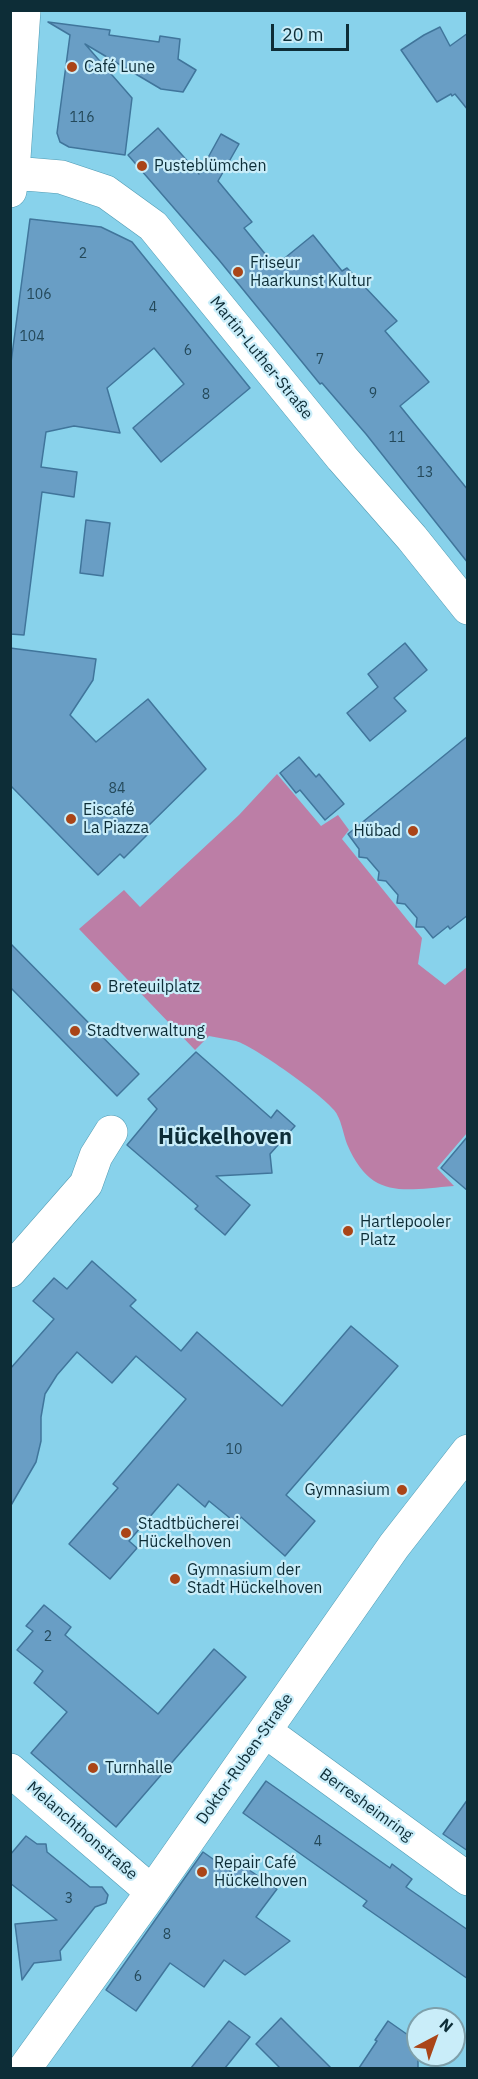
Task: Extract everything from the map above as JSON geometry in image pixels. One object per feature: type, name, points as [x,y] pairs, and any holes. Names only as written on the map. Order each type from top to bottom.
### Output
[{"type":"street","points":[[12,182],[24,10]]},
{"type":"street","name":"Martin-Luther-Straße","points":[[12,182],[61,177],[106,192],[153,226],[468,608]]},
{"type":"street","points":[[10,1271],[86,1184],[96,1156],[111,1132]]},
{"type":"street","name":"Doktor-Ruben-Straße","points":[[25,2068],[152,1893],[394,1546],[468,1451]]},
{"type":"street","name":"Berresheimring","points":[[265,1731],[468,1879]]},
{"type":"street","name":"Melanchthonstraße","points":[[10,1770],[152,1893]]},
{"type":"shaded area","points":[[277,774],[321,826],[338,815],[349,830],[342,839],[422,938],[418,964],[445,985],[467,967],[467,1133],[437,1168],[454,1186],[404,1189],[390,1188],[378,1183],[367,1175],[356,1162],[336,1113],[316,1093],[272,1061],[236,1041],[209,1036],[195,1050],[79,929],[124,890],[140,907],[239,815]]},
{"type":"building","points":[[48,22],[110,30],[109,35],[159,42],[160,36],[180,39],[178,59],[196,70],[183,92],[161,89],[85,44],[132,98],[125,155],[69,147],[60,142],[57,133],[70,35]]},
{"type":"building","points":[[440,27],[450,46],[468,33],[468,110],[455,94],[437,102],[401,50]]},
{"type":"building","points":[[158,128],[199,174],[221,134],[239,144],[218,181],[252,222],[244,228],[275,266],[313,235],[342,271],[347,268],[397,321],[385,331],[429,382],[400,406],[468,490],[468,563],[366,434],[322,383],[320,384],[219,260],[128,155]]},
{"type":"building","points":[[30,219],[101,227],[132,242],[250,388],[161,462],[133,428],[184,384],[154,348],[107,388],[120,433],[74,426],[46,432],[41,467],[77,472],[74,497],[42,492],[24,635],[10,634],[10,370]]},
{"type":"building","points":[[86,520],[110,523],[103,576],[80,573]]},
{"type":"building","points":[[405,643],[427,670],[394,698],[406,711],[370,741],[347,713],[378,687],[368,674]]},
{"type":"building","points":[[10,648],[96,659],[93,680],[70,715],[96,742],[148,699],[206,769],[143,831],[147,835],[124,858],[120,854],[98,875],[10,785]]},
{"type":"building","name":"Hübad","points":[[468,736],[468,915],[450,929],[448,926],[433,938],[424,927],[416,927],[417,918],[405,904],[397,903],[398,895],[386,881],[378,880],[379,872],[367,858],[359,857],[359,849],[348,834]]},
{"type":"building","points":[[299,757],[316,777],[319,774],[344,804],[325,820],[300,790],[296,793],[280,773]]},
{"type":"building","name":"Stadtverwaltung","points":[[10,943],[139,1074],[117,1096],[10,987]]},
{"type":"building","points":[[196,1052],[271,1118],[277,1110],[295,1126],[270,1154],[272,1173],[216,1176],[250,1205],[225,1235],[195,1209],[198,1206],[127,1145],[157,1109],[148,1099]]},
{"type":"building","points":[[468,1136],[468,1191],[441,1168]]},
{"type":"building","points":[[92,1261],[136,1300],[130,1306],[181,1351],[197,1332],[282,1406],[351,1326],[398,1366],[286,1495],[315,1521],[285,1556],[241,1517],[236,1523],[209,1501],[205,1507],[178,1484],[129,1541],[137,1548],[110,1579],[69,1544],[118,1488],[113,1484],[186,1399],[136,1356],[112,1383],[77,1352],[57,1375],[45,1394],[41,1417],[41,1441],[36,1462],[10,1507],[10,1369],[54,1319],[33,1301],[54,1278],[67,1289]]},
{"type":"building","points":[[44,1605],[71,1627],[65,1635],[158,1714],[214,1649],[246,1677],[116,1827],[31,1753],[67,1712],[34,1683],[43,1671],[17,1650],[33,1631],[26,1626]]},
{"type":"building","points":[[266,1781],[390,1868],[392,1864],[412,1879],[406,1887],[468,1930],[468,1979],[363,1906],[367,1901],[243,1813]]},
{"type":"building","points":[[468,1799],[468,1851],[443,1834]]},
{"type":"building","points":[[26,1836],[37,1844],[46,1844],[47,1852],[90,1887],[102,1887],[108,1895],[106,1903],[95,1907],[60,1951],[61,1960],[34,1963],[22,1980],[15,1924],[57,1920],[10,1883],[10,1855]]},
{"type":"building","points":[[203,1852],[233,1873],[239,1863],[277,1889],[256,1917],[290,1941],[245,1975],[224,1960],[204,1987],[170,1963],[136,2011],[106,1990]]},
{"type":"building","points":[[281,2018],[331,2068],[280,2068],[256,2044]]},
{"type":"building","points":[[229,2021],[250,2037],[225,2068],[191,2068]]},
{"type":"building","points":[[388,2021],[406,2034],[406,2067],[418,2068],[359,2068],[377,2041],[375,2040]]},
{"type":"place","name":"Café Lune","points":[[72,67]]},
{"type":"place","name":"Pusteblümchen","points":[[142,166]]},
{"type":"place","name":"Friseur Haarkunst Kultur","points":[[238,272]]},
{"type":"place","name":"Eiscafé La Piazza","points":[[71,819]]},
{"type":"place","name":"Hübad","points":[[413,831]]},
{"type":"place","name":"Breteuilplatz","points":[[96,987]]},
{"type":"place","name":"Stadtverwaltung","points":[[75,1031]]},
{"type":"place","name":"Hartlepooler Platz","points":[[348,1231]]},
{"type":"place","name":"Gymnasium","points":[[402,1490]]},
{"type":"place","name":"Stadtbücherei Hückelhoven","points":[[126,1533]]},
{"type":"place","name":"Gymnasium der Stadt Hückelhoven","points":[[175,1579]]},
{"type":"place","name":"Turnhalle","points":[[93,1768]]},
{"type":"place","name":"Repair Café Hückelhoven","points":[[202,1872]]},
{"type":"district","name":"Hückelhoven","points":[[225,1138]]}]
